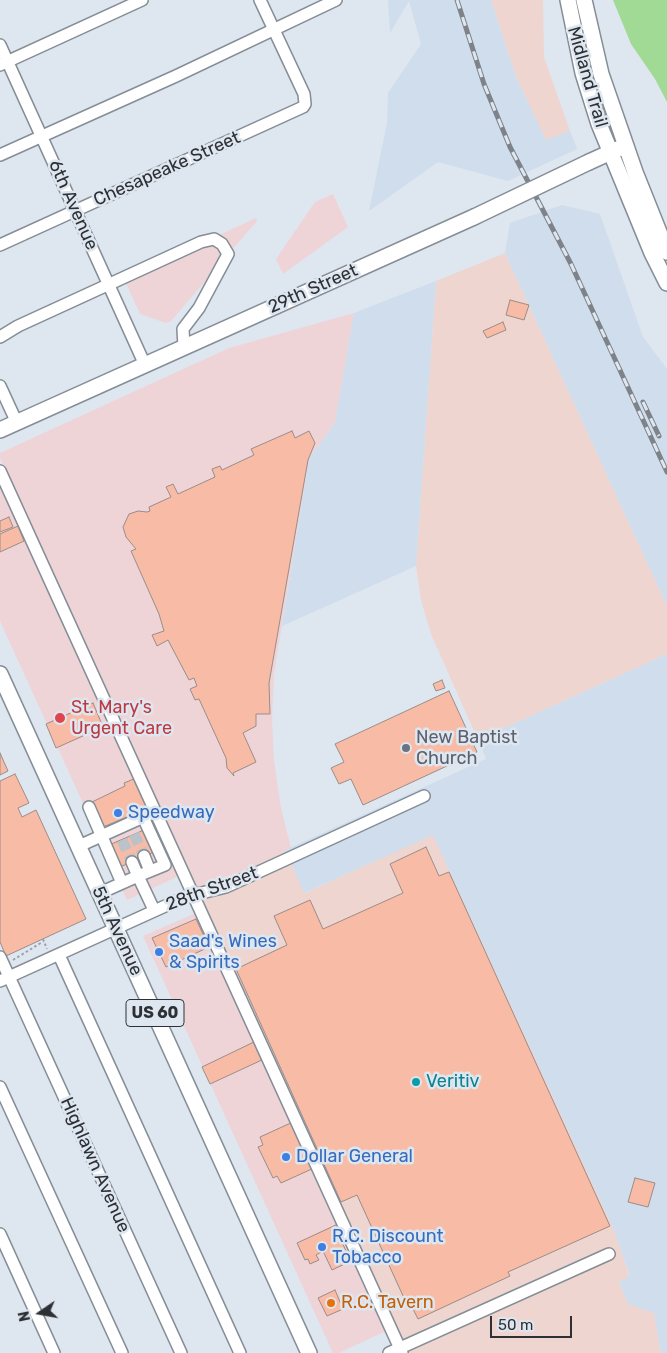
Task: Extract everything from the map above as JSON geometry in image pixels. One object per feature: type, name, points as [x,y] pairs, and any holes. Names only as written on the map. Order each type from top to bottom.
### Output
[{"type":"main road","name":"Midland Trail","points":[[568,0],[583,74],[599,124],[652,253],[667,283]]},
{"type":"main road","name":"Midland Trail","points":[[584,0],[597,58],[626,146],[667,252]]},
{"type":"main road","name":"29th Street","points":[[0,430],[474,217],[626,146]]},
{"type":"main road","name":"5th Avenue","points":[[0,674],[309,1353]]},
{"type":"street","points":[[4,64],[142,0]]},
{"type":"street","points":[[260,0],[273,29]]},
{"type":"street","points":[[0,154],[210,60],[336,0]]},
{"type":"street","name":"Chesapeake Street","points":[[0,245],[300,109],[305,104],[304,94],[273,29]]},
{"type":"street","name":"6th Avenue","points":[[0,45],[4,64],[42,136],[145,365]]},
{"type":"street","points":[[0,337],[18,326],[209,239],[218,241],[228,254],[199,308],[183,329],[184,347]]},
{"type":"street","points":[[0,386],[17,423]]},
{"type":"street","points":[[0,470],[193,894],[397,1351],[609,1254]]},
{"type":"street","name":"28th Street","points":[[5,979],[154,910],[193,894],[226,887],[424,796]]},
{"type":"street","points":[[89,807],[122,883]]},
{"type":"street","points":[[78,846],[155,811]]},
{"type":"street","points":[[100,893],[165,865],[143,817]]},
{"type":"street","points":[[129,823],[134,834]]},
{"type":"street","points":[[116,829],[122,840]]},
{"type":"street","points":[[163,861],[175,855]]},
{"type":"street","points":[[144,856],[150,871]]},
{"type":"street","points":[[132,862],[154,910]]},
{"type":"street","points":[[58,954],[240,1353]]},
{"type":"street","name":"Highlawn Avenue","points":[[0,956],[5,979],[181,1353]]},
{"type":"street","points":[[0,1087],[122,1353]]},
{"type":"street","points":[[0,1234],[54,1353]]},
{"type":"path","points":[[11,964],[11,962],[44,940],[46,946]]},
{"type":"shaded area","points":[[388,0],[491,0],[516,77],[546,140],[570,131],[577,149],[508,181],[438,162],[369,211],[387,123],[388,93],[421,44],[409,1],[390,33]]},
{"type":"shaded area","points":[[491,0],[543,0],[544,57],[570,131],[546,141],[516,77]]},
{"type":"shaded area","points":[[333,194],[348,227],[283,274],[276,259],[315,202]]},
{"type":"shaded area","points":[[562,205],[600,214],[643,337],[667,369],[667,606],[505,253],[510,223]]},
{"type":"shaded area","points":[[256,218],[257,221],[171,321],[166,323],[140,314],[124,279]]},
{"type":"shaded area","points":[[505,253],[667,606],[667,654],[478,740],[431,634],[421,600],[416,566],[436,281]]},
{"type":"shaded area","points":[[436,281],[416,566],[282,626],[309,459],[335,423],[354,313]]},
{"type":"shaded area","points":[[354,313],[335,423],[309,459],[274,674],[272,718],[274,761],[281,808],[291,848],[197,890],[0,458],[0,453],[229,348]]},
{"type":"shaded area","points":[[0,476],[181,875],[127,900],[0,621]]},
{"type":"shaded area","points":[[667,654],[667,1353],[661,1353],[654,1313],[628,1304],[619,1282],[630,1276],[614,1230],[433,835],[304,893],[285,850],[486,759],[478,740]]},
{"type":"shaded area","name":"Veritiv","points":[[433,834],[614,1230],[630,1277],[619,1282],[628,1304],[654,1313],[661,1353],[407,1353],[197,890],[285,850],[305,893]]},
{"type":"shaded area","points":[[198,912],[388,1330],[339,1353],[333,1353],[143,936]]},
{"type":"green space","points":[[613,0],[667,0],[667,102],[655,79],[631,44]]},
{"type":"building","points":[[510,300],[529,305],[524,320],[506,315]]},
{"type":"building","points":[[503,322],[506,330],[487,338],[483,331]]},
{"type":"building","points":[[292,431],[295,438],[309,431],[315,443],[308,460],[269,683],[270,714],[256,714],[256,726],[243,733],[256,762],[233,773],[234,776],[227,768],[226,758],[199,699],[195,700],[190,689],[197,686],[194,678],[189,680],[168,640],[157,646],[152,635],[164,631],[159,614],[131,551],[136,549],[126,537],[123,527],[129,514],[138,511],[150,511],[149,507],[171,497],[166,487],[173,484],[178,494],[215,477],[212,469],[220,466],[222,470],[254,455],[251,449]]},
{"type":"building","points":[[9,517],[13,527],[0,532],[0,521]]},
{"type":"building","points":[[18,526],[24,541],[0,552],[0,534]]},
{"type":"building","points":[[442,680],[445,688],[436,691],[433,684]]},
{"type":"building","name":"New Baptist Church","points":[[449,691],[477,752],[363,805],[351,779],[339,784],[331,768],[344,762],[335,744]]},
{"type":"building","points":[[93,703],[103,727],[56,748],[46,724]]},
{"type":"building","points":[[0,753],[8,771],[0,775]]},
{"type":"building","points":[[15,774],[29,803],[18,808],[22,817],[36,810],[86,919],[6,956],[0,942],[0,781]]},
{"type":"building","points":[[136,778],[148,805],[132,815],[103,827],[92,802],[125,786],[124,783]]},
{"type":"building","points":[[144,830],[154,852],[120,867],[109,845]]},
{"type":"building","name":"Veritiv","points":[[426,847],[439,876],[449,872],[610,1226],[508,1272],[510,1276],[418,1319],[412,1307],[409,1309],[357,1195],[341,1202],[236,969],[287,945],[274,916],[310,900],[323,929],[403,893],[390,864]]},
{"type":"building","points":[[196,919],[209,947],[166,967],[152,938]]},
{"type":"building","points":[[256,1041],[264,1059],[210,1084],[202,1067]]},
{"type":"building","name":"Dollar General","points":[[293,1122],[314,1168],[281,1183],[277,1176],[273,1178],[258,1147],[263,1145],[260,1137]]},
{"type":"building","points":[[635,1178],[655,1183],[648,1207],[628,1202]]},
{"type":"building","name":"R.C. Discount Tobacco","points":[[338,1224],[341,1230],[337,1232],[351,1261],[332,1270],[323,1251],[316,1255],[319,1260],[310,1264],[308,1259],[305,1260],[297,1243]]},
{"type":"building","name":"R.C. Tavern","points":[[335,1290],[343,1309],[327,1316],[318,1298]]},
{"type":"tunnel","points":[[134,834],[144,856]]},
{"type":"tunnel","points":[[122,840],[132,862]]},
{"type":"railway","points":[[457,0],[484,84],[510,147],[571,264],[667,472]]},
{"type":"railway","points":[[643,402],[659,436]]},
{"type":"place","name":"St. Mary's Urgent Care","points":[[60,718]]},
{"type":"place","name":"New Baptist Church","points":[[406,748]]},
{"type":"place","name":"Speedway","points":[[118,813]]},
{"type":"place","name":"Saad's Wines & Spirits","points":[[159,952]]},
{"type":"place","name":"Veritiv","points":[[416,1082]]},
{"type":"place","name":"Dollar General","points":[[286,1157]]},
{"type":"place","name":"R.C. Discount Tobacco","points":[[322,1247]]},
{"type":"place","name":"R.C. Tavern","points":[[331,1303]]}]
